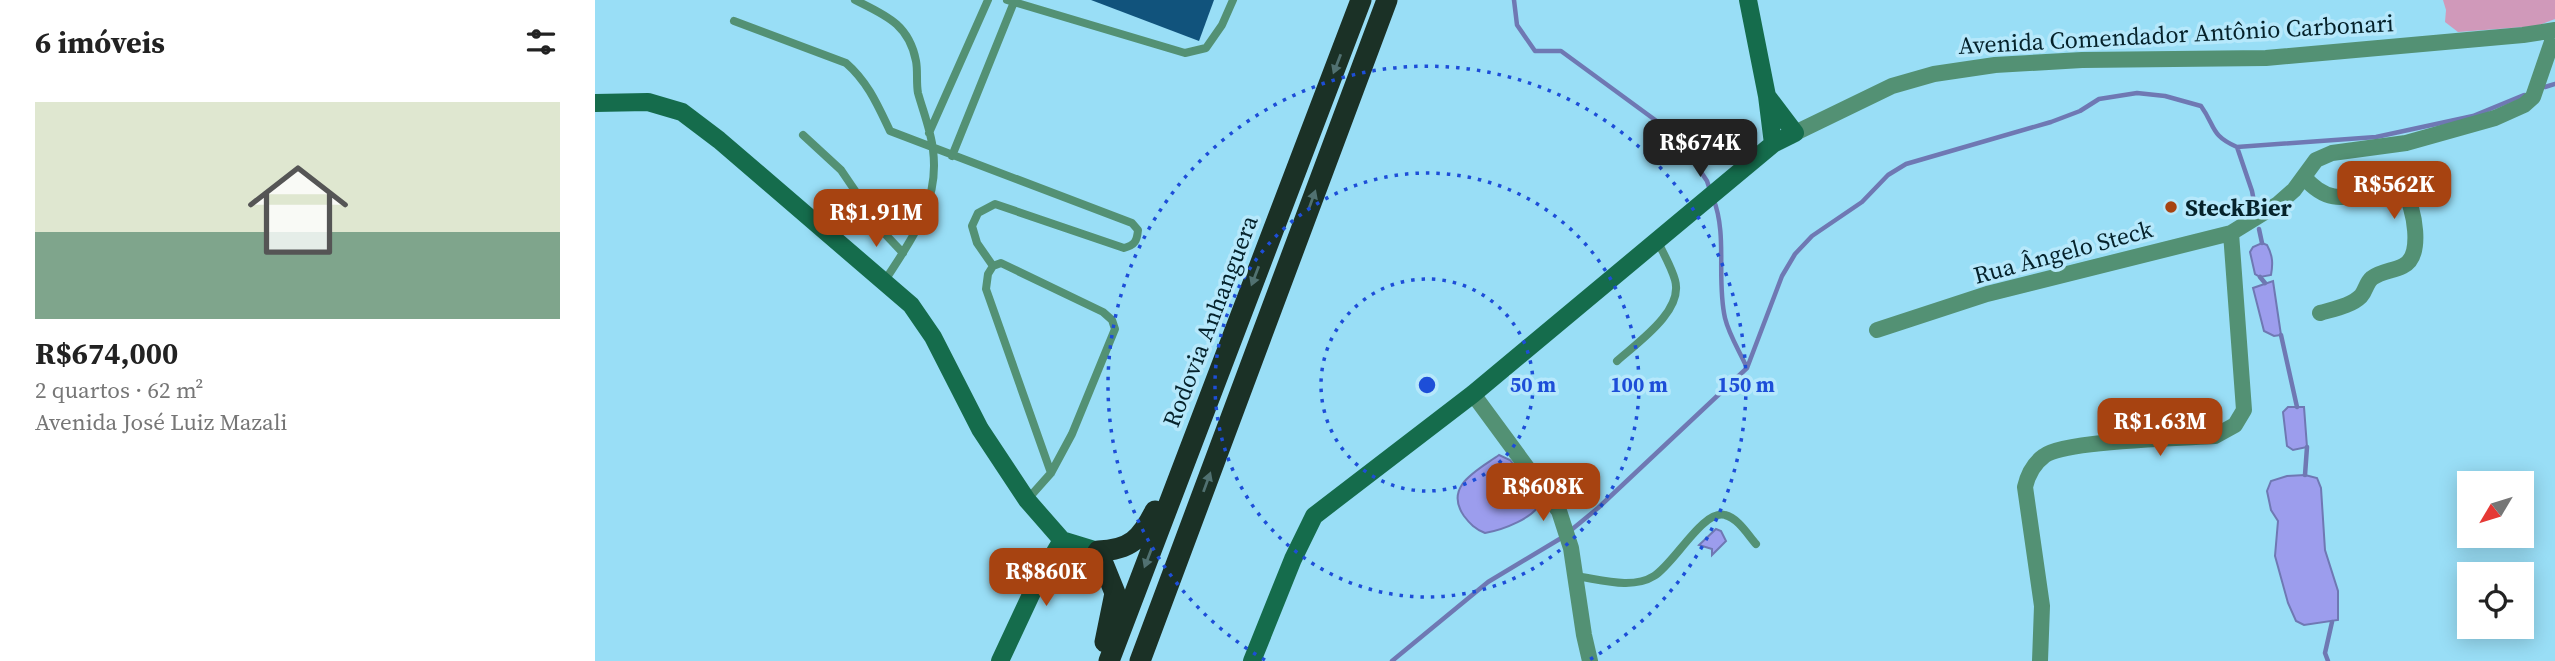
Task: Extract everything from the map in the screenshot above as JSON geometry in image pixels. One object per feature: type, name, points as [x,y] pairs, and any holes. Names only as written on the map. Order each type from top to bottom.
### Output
[{"type":"highway","name":"Rodovia Anhanguera","points":[[1109,661],[1361,0]]},
{"type":"highway","points":[[1140,661],[1387,0]]},
{"type":"highway","points":[[1100,661],[1115,593],[1098,551],[1117,550],[1145,531],[1197,428]]},
{"type":"main road","points":[[1748,0],[1767,96],[1773,144]]},
{"type":"main road","points":[[1767,96],[1795,133]]},
{"type":"main road","points":[[595,103],[648,102],[682,111],[911,305],[933,337],[980,429],[1027,500],[1062,540],[1098,551]]},
{"type":"main road","name":"Avenida Comendador Antônio Carbonari","points":[[1252,661],[1293,559],[1314,516],[1473,394],[1773,144],[1795,133]]},
{"type":"main road","points":[[1000,661],[1036,584],[1062,540]]},
{"type":"street","name":"Avenida Comendador Antônio Carbonari","points":[[1795,133],[1892,86],[1934,74],[1995,65],[2082,60],[2266,58],[2555,31]]},
{"type":"street","name":"Rua Ângelo Steck","points":[[1877,330],[1987,294],[2231,233],[2278,204],[2316,160],[2332,153],[2406,143],[2495,118],[2524,105],[2533,97],[2555,31]]},
{"type":"street","points":[[2304,177],[2315,190],[2329,197],[2390,188],[2404,191],[2410,201],[2416,246],[2413,259],[2403,266],[2379,273],[2368,281],[2363,294],[2354,302],[2320,313]]},
{"type":"street","points":[[2040,661],[2042,606],[2025,487],[2029,472],[2045,454],[2073,446],[2215,436],[2235,425],[2244,410],[2231,233]]},
{"type":"street","points":[[1473,394],[1559,511],[1571,548],[1590,661]]},
{"type":"lane","points":[[855,0],[892,18],[908,37],[916,60],[917,88],[933,149],[934,179],[920,227],[884,282]]},
{"type":"lane","points":[[929,133],[988,0]]},
{"type":"lane","points":[[952,156],[1010,1],[1185,53],[1206,48],[1222,25],[1233,0]]},
{"type":"lane","points":[[734,21],[846,62],[858,73],[871,92],[890,131],[1132,223],[1138,230],[1133,246],[1124,248],[995,204],[978,213],[972,226],[977,243],[993,266]]},
{"type":"lane","points":[[803,135],[841,170],[859,195],[870,218],[903,253]]},
{"type":"lane","points":[[1616,361],[1671,309],[1676,283],[1657,240]]},
{"type":"lane","points":[[1027,500],[1051,473],[1072,434],[1115,329],[1112,320],[1103,312],[1001,263],[993,266],[988,274],[986,289],[1051,473]]},
{"type":"lane","points":[[1575,576],[1632,582],[1653,577],[1674,559],[1703,522],[1716,515],[1726,515],[1736,521],[1756,544]]},
{"type":"shaded area","points":[[2443,0],[2555,0],[2555,19],[2537,26],[2458,32],[2445,22]]},
{"type":"water","points":[[2262,243],[2269,249],[2272,267],[2271,275],[2260,277],[2255,274],[2250,252],[2253,247]]},
{"type":"water","points":[[2273,281],[2281,335],[2274,336],[2264,331],[2253,288]]},
{"type":"water","points":[[2288,407],[2304,407],[2307,447],[2293,450],[2287,446],[2283,412]]},
{"type":"water","points":[[1499,455],[1510,460],[1542,500],[1526,518],[1485,533],[1473,526],[1464,516],[1458,496],[1460,487],[1473,473]]},
{"type":"water","points":[[2305,475],[2317,478],[2321,488],[2325,550],[2338,591],[2338,620],[2304,625],[2296,621],[2288,603],[2275,556],[2278,521],[2271,510],[2267,491],[2271,481],[2287,476]]},
{"type":"water","points":[[1716,529],[1721,531],[1726,541],[1712,555],[1712,549],[1699,545]]},
{"type":"building","points":[[1091,0],[1214,0],[1199,41]]},
{"type":"waterway","points":[[1514,0],[1517,25],[1535,51],[1561,51],[1677,136],[1707,181],[1710,190]]},
{"type":"waterway","points":[[2545,87],[2555,84]]},
{"type":"waterway","points":[[1570,531],[1747,368],[1782,276],[1795,254],[1812,236],[1862,202],[1888,175],[1906,164],[2051,122],[2080,111],[2099,99],[2137,93],[2165,96],[2201,106],[2218,134],[2237,147],[2376,137],[2473,116],[2524,95]]},
{"type":"waterway","points":[[2237,147],[2256,212]]},
{"type":"waterway","points":[[1713,198],[1720,227],[1721,288],[1725,318],[1747,368]]},
{"type":"waterway","points":[[2259,229],[2262,243]]},
{"type":"waterway","points":[[2260,277],[2265,283]]},
{"type":"waterway","points":[[2281,335],[2297,407]]},
{"type":"waterway","points":[[2305,475],[2307,447]]},
{"type":"waterway","points":[[1392,661],[1488,582],[1563,537]]},
{"type":"waterway","points":[[2328,661],[2325,653],[2332,622]]},
{"type":"place","name":"SteckBier","points":[[2171,207]]}]
